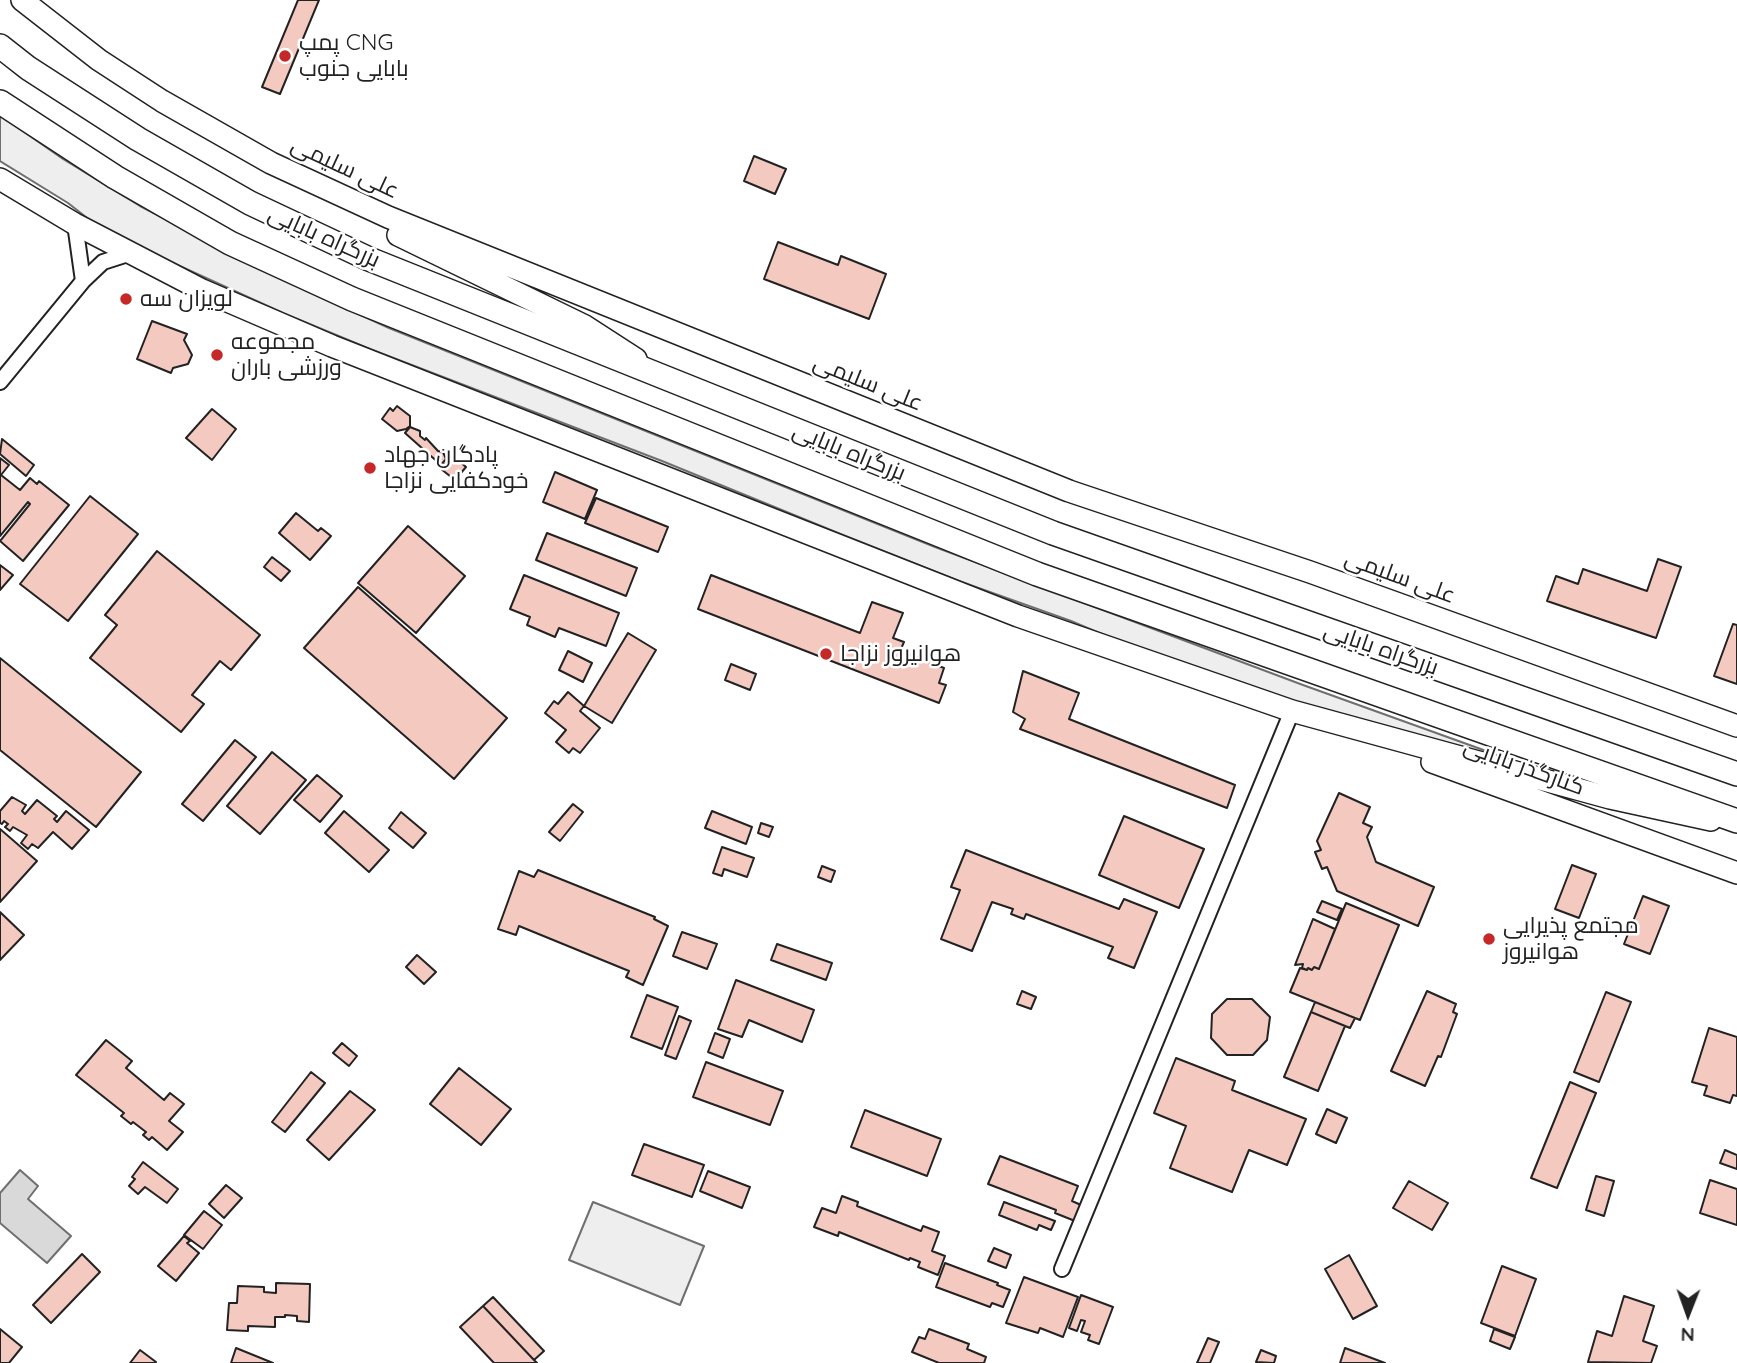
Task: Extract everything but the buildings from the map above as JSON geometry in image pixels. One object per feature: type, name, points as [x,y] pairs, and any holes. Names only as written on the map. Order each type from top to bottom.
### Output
[{"type":"highway","name":"بزرگراه بابایی","points":[[0,46],[28,68],[138,139],[250,204],[369,258],[1053,533],[1737,774]]},
{"type":"highway","name":"بزرگراه بابایی","points":[[0,102],[115,177],[230,243],[352,299],[1037,575],[1737,823]]},
{"type":"main road","name":"علی سلیمی","points":[[22,0],[99,60],[162,101],[271,163],[400,222],[1069,491],[1310,572],[1737,726]]},
{"type":"main road","points":[[271,163],[361,218],[585,327],[667,380]]},
{"type":"main road","points":[[0,179],[75,224],[202,290],[331,346],[1018,616],[1292,711],[1610,798],[1737,823]]},
{"type":"main road","name":"کنارگذر بابایی","points":[[1292,711],[1737,873]]},
{"type":"street","points":[[75,224],[83,281]]},
{"type":"street","points":[[0,382],[83,281],[103,262],[131,253]]},
{"type":"street","points":[[1062,1269],[1292,711]]},
{"type":"shaded area","points":[[0,115],[63,159],[140,206],[280,278],[389,328],[935,547],[1514,761],[1355,724],[1135,648],[283,313],[105,232],[68,203],[0,161]]},
{"type":"shaded area","points":[[20,1170],[38,1186],[28,1199],[71,1236],[47,1263],[0,1223],[0,1193]]},
{"type":"shaded area","points":[[593,1202],[704,1246],[680,1305],[569,1260]]},
{"type":"place","name":"پمپ CNG بابایی جنوب","points":[[285,56]]},
{"type":"place","name":"لویزان سه","points":[[126,299]]},
{"type":"place","name":"مجموعه ورزشی باران","points":[[217,355]]},
{"type":"place","name":"پادگان جهاد خودکفایی نزاجا","points":[[370,468]]},
{"type":"place","name":"هوانیروز نزاجا","points":[[826,654]]},
{"type":"place","name":"مجتمع پذیرایی هوانیروز","points":[[1489,939]]}]
